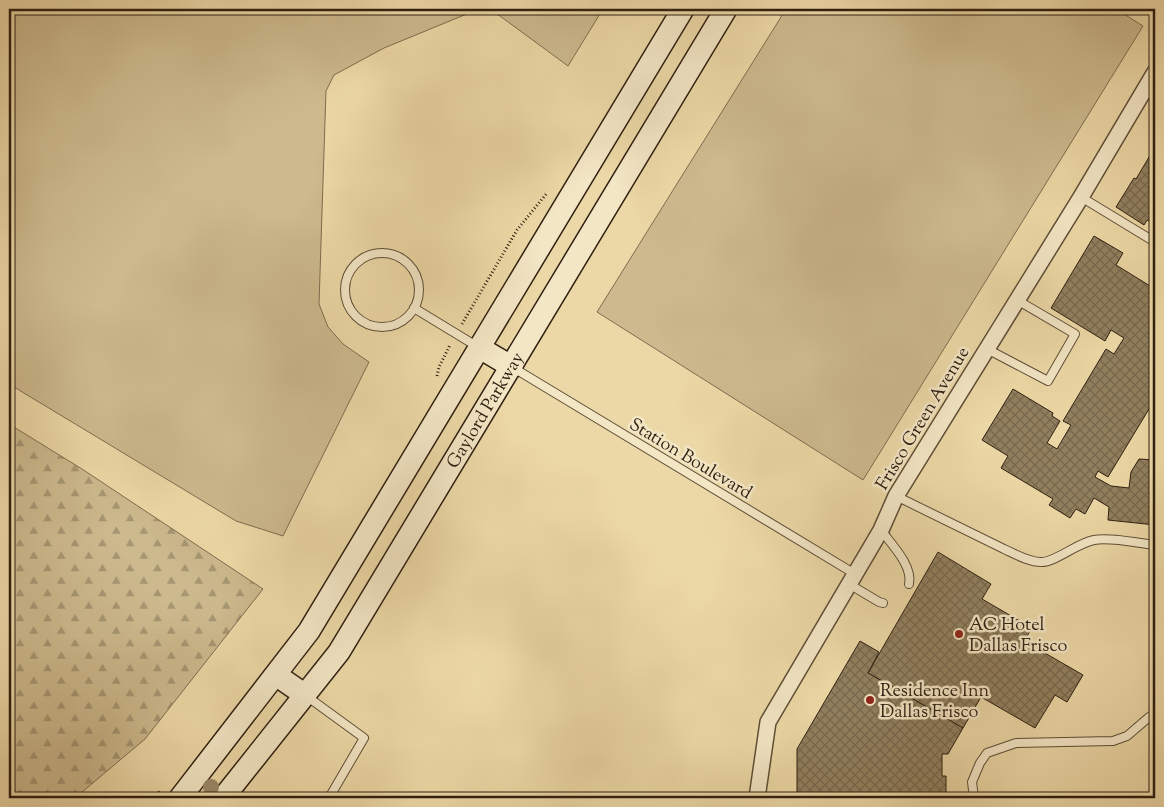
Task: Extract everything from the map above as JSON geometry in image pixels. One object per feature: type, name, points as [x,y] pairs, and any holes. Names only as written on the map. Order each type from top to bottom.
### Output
[{"type":"street","name":"Gaylord Parkway","points":[[172,792],[276,675],[309,631],[683,9]]},
{"type":"street","name":"Gaylord Parkway","points":[[223,798],[339,652],[726,9]]},
{"type":"street","name":"Frisco Green Avenue","points":[[757,798],[768,722],[882,530],[896,496],[1081,197],[1155,72]]},
{"type":"street","points":[[480,348],[512,367]]},
{"type":"street","points":[[276,675],[305,695]]},
{"type":"lane","points":[[1081,197],[1155,242]]},
{"type":"lane","points":[[376,253],[389,254],[401,258],[417,277],[419,290],[414,308],[401,322],[389,326],[366,323],[357,317],[348,302],[345,285],[348,274],[355,264],[376,253]]},
{"type":"lane","points":[[987,349],[1048,381],[1075,334],[1017,300]]},
{"type":"lane","points":[[414,308],[480,348]]},
{"type":"lane","name":"Station Boulevard","points":[[512,367],[852,579],[879,602],[883,603]]},
{"type":"lane","points":[[896,496],[1021,557],[1041,562],[1049,561],[1082,544],[1100,539],[1155,545]]},
{"type":"lane","points":[[882,530],[905,563],[911,577],[909,584]]},
{"type":"lane","points":[[305,695],[364,738],[329,798]]},
{"type":"lane","points":[[974,798],[972,782],[980,762],[987,753],[1016,743],[1113,741],[1127,736],[1155,713]]},
{"type":"path","points":[[437,377],[439,367],[446,354]]},
{"type":"path","points":[[155,798],[172,792]]},
{"type":"green space","points":[[9,9],[479,9],[384,48],[334,75],[326,91],[319,304],[328,327],[343,344],[369,362],[283,536],[236,521],[9,384]]},
{"type":"green space","points":[[486,9],[603,9],[568,66],[500,16]]},
{"type":"green space","points":[[786,9],[1116,9],[1143,26],[863,480],[597,312]]},
{"type":"green space","points":[[9,424],[82,469],[263,589],[145,739],[75,798],[9,798]]},
{"type":"building","points":[[1155,147],[1155,225],[1147,220],[1144,225],[1116,207],[1134,178],[1136,179]]},
{"type":"building","points":[[1094,236],[1123,253],[1116,265],[1155,289],[1155,399],[1108,477],[1098,471],[1095,477],[1111,486],[1129,488],[1131,472],[1139,459],[1155,460],[1155,525],[1108,520],[1109,507],[1094,498],[1085,514],[1076,509],[1070,518],[1049,505],[1053,499],[1001,468],[1008,456],[982,440],[1013,389],[1053,413],[1052,416],[1060,421],[1047,443],[1057,449],[1071,425],[1063,421],[1106,349],[1114,354],[1124,338],[1111,330],[1105,341],[1051,308]]},
{"type":"building","name":"AC Hotel Dallas Frisco","points":[[938,552],[991,584],[982,599],[1032,628],[1024,641],[1083,675],[1067,702],[1055,695],[1035,728],[981,697],[963,728],[868,673]]},
{"type":"building","name":"Residence Inn Dallas Frisco","points":[[860,641],[879,652],[868,673],[963,728],[948,754],[942,754],[942,776],[946,776],[946,798],[797,798],[797,749]]},
{"type":"place","name":"AC Hotel Dallas Frisco","points":[[959,634]]},
{"type":"place","name":"Residence Inn Dallas Frisco","points":[[870,700]]}]
